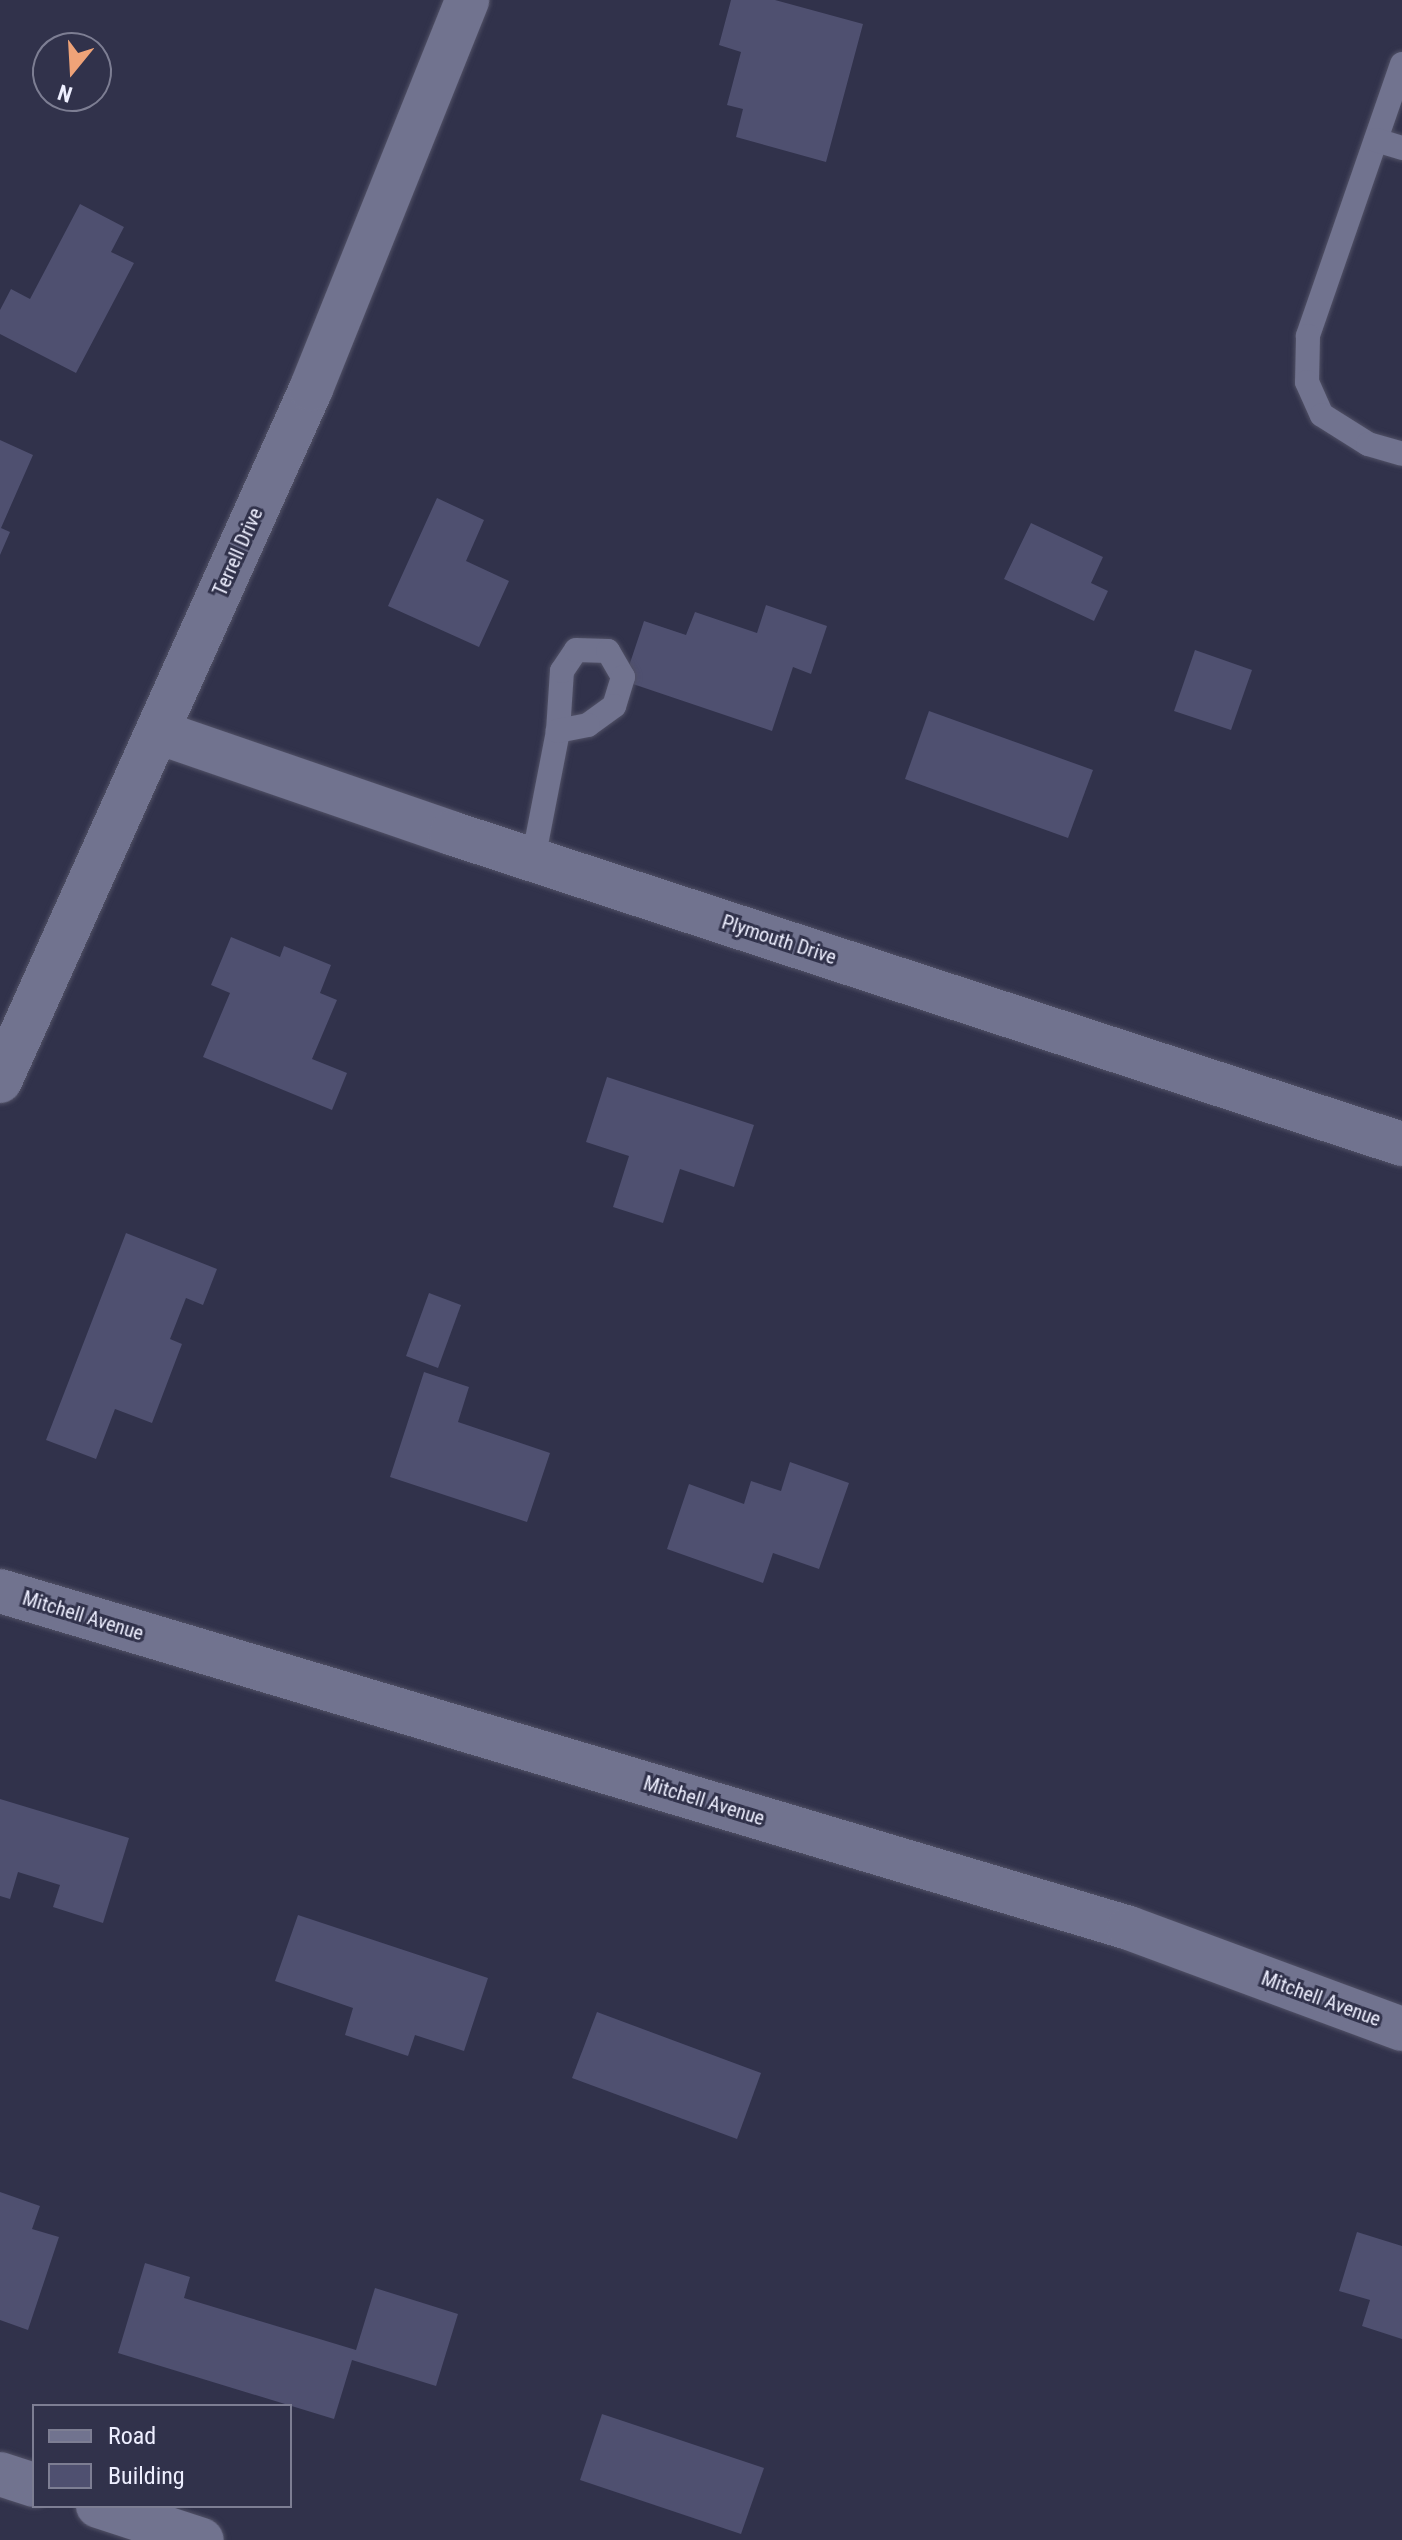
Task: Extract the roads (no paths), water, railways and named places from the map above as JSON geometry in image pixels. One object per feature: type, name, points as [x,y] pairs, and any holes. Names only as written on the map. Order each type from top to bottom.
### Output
[{"type":"street","name":"Terrell Drive","points":[[0,1081],[311,389],[469,6]]},
{"type":"street","name":"Plymouth Drive","points":[[158,732],[533,860],[1402,1144]]},
{"type":"street","name":"Mitchell Avenue","points":[[0,1591],[1129,1928],[1402,2029]]},
{"type":"street","points":[[0,2474],[32,2484]]},
{"type":"street","points":[[104,2508],[202,2540]]},
{"type":"lane","points":[[1402,64],[1308,336],[1307,382],[1322,415],[1368,444],[1402,454]]},
{"type":"lane","points":[[1376,140],[1402,148]]},
{"type":"lane","points":[[533,860],[558,731]]}]
